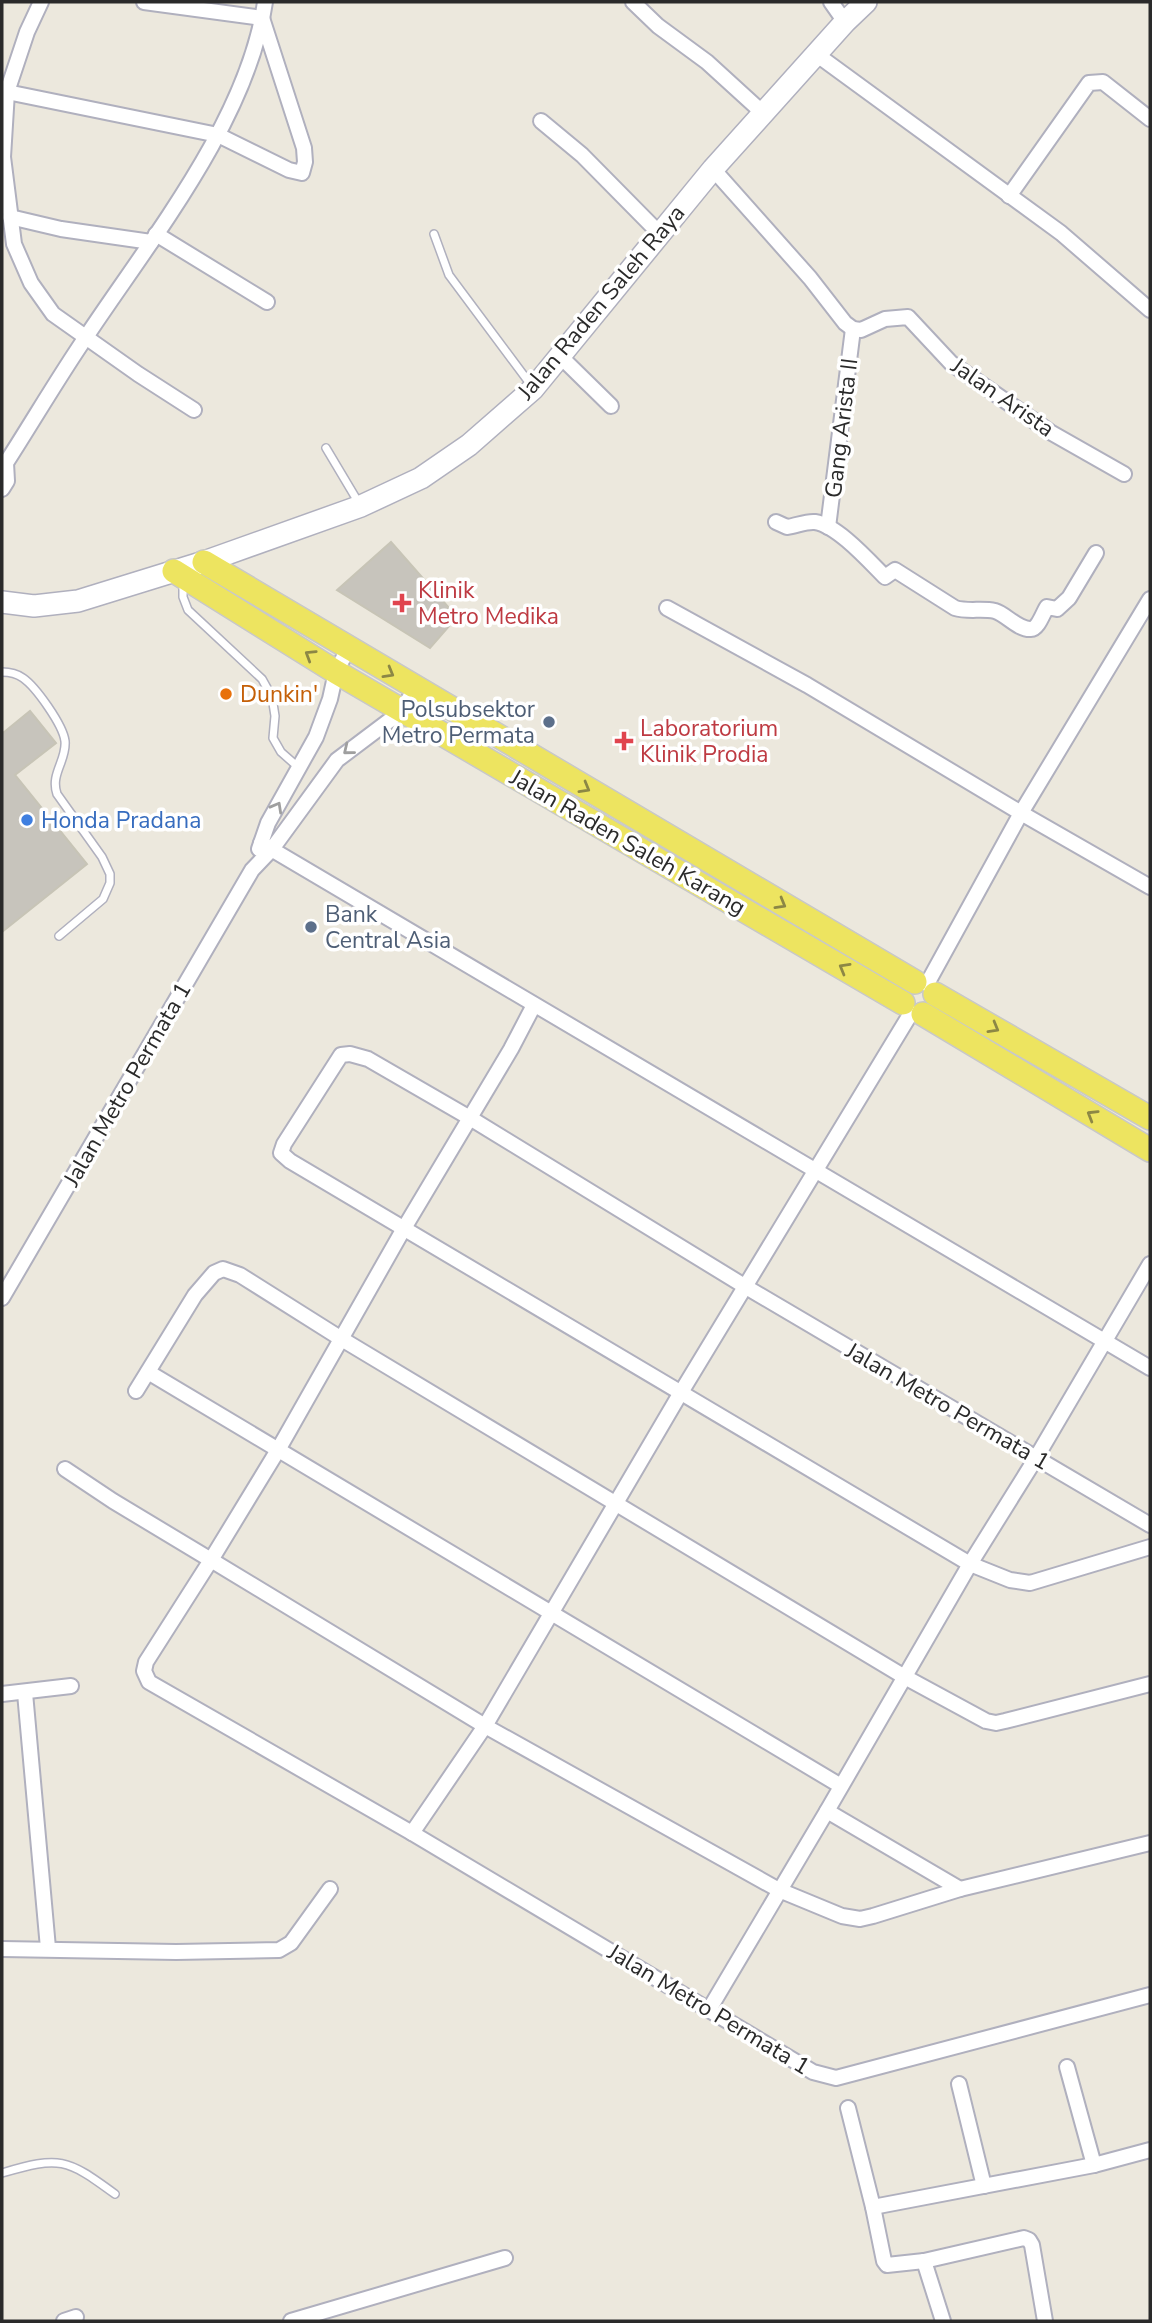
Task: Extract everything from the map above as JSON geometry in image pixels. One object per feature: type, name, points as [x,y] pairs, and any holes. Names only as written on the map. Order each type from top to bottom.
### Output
[{"type":"main road","name":"Jalan Raden Saleh Raya","points":[[2,601],[34,606],[78,601],[179,574],[204,562],[361,506],[421,478],[469,446],[533,389],[713,169],[866,2]]},
{"type":"main road","name":"Jalan Raden Saleh Karang","points":[[204,562],[1150,1118]]},
{"type":"main road","name":"Jalan Raden Saleh Karang","points":[[179,574],[336,672],[1150,1150]]},
{"type":"main road","points":[[913,1010],[905,990],[926,987]]},
{"type":"street","points":[[41,2],[27,32],[7,92],[3,158],[14,244],[32,283],[53,314],[194,410]]},
{"type":"street","points":[[144,2],[262,18]]},
{"type":"street","points":[[2,489],[7,481],[4,464],[218,135],[252,58],[265,2]]},
{"type":"street","points":[[633,2],[658,26],[707,62],[763,113]]},
{"type":"street","points":[[831,2],[845,22]]},
{"type":"street","points":[[7,92],[218,135],[297,173],[304,170],[304,148],[262,18]]},
{"type":"street","points":[[817,54],[1061,233],[1150,310]]},
{"type":"street","points":[[1009,196],[1089,83],[1103,82],[1150,119]]},
{"type":"street","points":[[541,121],[582,155],[660,234]]},
{"type":"street","points":[[713,169],[853,329]]},
{"type":"street","points":[[10,217],[61,229],[153,238],[267,302]]},
{"type":"street","name":"Jalan Arista","points":[[853,329],[861,330],[886,319],[908,317],[951,363],[1050,432],[1124,474]]},
{"type":"street","name":"Gang Arista II","points":[[828,527],[853,329]]},
{"type":"street","points":[[560,356],[611,406]]},
{"type":"street","points":[[776,522],[787,527],[818,522],[861,553],[886,577],[895,570],[955,608],[964,611],[996,611],[1022,627],[1031,629],[1035,628],[1047,607],[1057,609],[1069,598],[1096,554]]},
{"type":"street","points":[[926,987],[1021,813],[1150,599]]},
{"type":"street","points":[[667,608],[807,685],[1150,887]]},
{"type":"street","name":"Jalan Metro Permata 1","points":[[266,846],[268,823],[316,737],[330,699],[336,672],[348,649]]},
{"type":"street","name":"Jalan Metro Permata 1","points":[[2,1298],[266,846],[337,760],[402,711],[415,688]]},
{"type":"street","points":[[266,846],[1150,1368]]},
{"type":"street","name":"Jalan Metro Permata 1","points":[[534,1005],[511,1049],[402,1230],[278,1450],[146,1662],[146,1677],[158,1687],[412,1833],[825,2077],[836,2078],[1150,1995]]},
{"type":"street","points":[[412,1833],[485,1726],[680,1394],[913,1010]]},
{"type":"street","name":"Jalan Metro Permata 1","points":[[1150,1525],[746,1287],[470,1118],[368,1059],[344,1054],[338,1058],[281,1153],[402,1230],[970,1564],[1010,1580],[1030,1583],[1150,1547]]},
{"type":"street","points":[[710,2008],[827,1811],[903,1676],[1106,1343],[1150,1264]]},
{"type":"street","points":[[136,1391],[195,1295],[214,1273],[223,1269],[240,1275],[340,1338],[903,1676],[986,1721],[996,1723],[1150,1684]]},
{"type":"street","points":[[148,1373],[841,1786]]},
{"type":"street","points":[[65,1469],[113,1502],[485,1726],[779,1890],[842,1916],[860,1919],[960,1889],[1150,1843]]},
{"type":"street","points":[[2,1694],[71,1686]]},
{"type":"street","points":[[25,1693],[48,1948]]},
{"type":"street","points":[[827,1811],[960,1889]]},
{"type":"street","points":[[2,1949],[176,1952],[279,1950],[291,1943],[330,1889]]},
{"type":"street","points":[[1067,2067],[1094,2165]]},
{"type":"street","points":[[959,2084],[984,2186]]},
{"type":"street","points":[[848,2108],[884,2261],[887,2264],[924,2260],[1024,2238],[1029,2240],[1032,2249],[1045,2321]]},
{"type":"street","points":[[873,2207],[1094,2165],[1150,2150]]},
{"type":"street","points":[[291,2321],[505,2258]]},
{"type":"street","points":[[924,2260],[943,2321]]},
{"type":"lane","points":[[434,234],[449,275],[533,389]]},
{"type":"lane","points":[[327,448],[361,506]]},
{"type":"lane","points":[[179,574],[188,610],[262,679],[272,697],[275,716],[273,738],[281,752],[299,768]]},
{"type":"lane","points":[[2,672],[14,673],[30,684],[61,727],[66,744],[55,787],[57,794],[102,857],[110,874],[110,883],[103,899],[59,936]]},
{"type":"lane","points":[[2,2173],[40,2162],[56,2162],[87,2174],[115,2194]]},
{"type":"building","name":"Klinik Metro Medika","points":[[391,542],[457,617],[430,648],[337,590]]},
{"type":"building","name":"Honda Pradana","points":[[30,711],[56,743],[15,775],[87,864],[2,932],[2,731],[3,733]]},
{"type":"place","name":"Klinik Metro Medika","points":[[402,603]]},
{"type":"place","name":"Dunkin'","points":[[226,694]]},
{"type":"place","name":"Polsubsektor Metro Permata","points":[[549,722]]},
{"type":"place","name":"Laboratorium Klinik Prodia","points":[[624,741]]},
{"type":"place","name":"Honda Pradana","points":[[27,820]]},
{"type":"place","name":"Bank Central Asia","points":[[311,927]]}]
